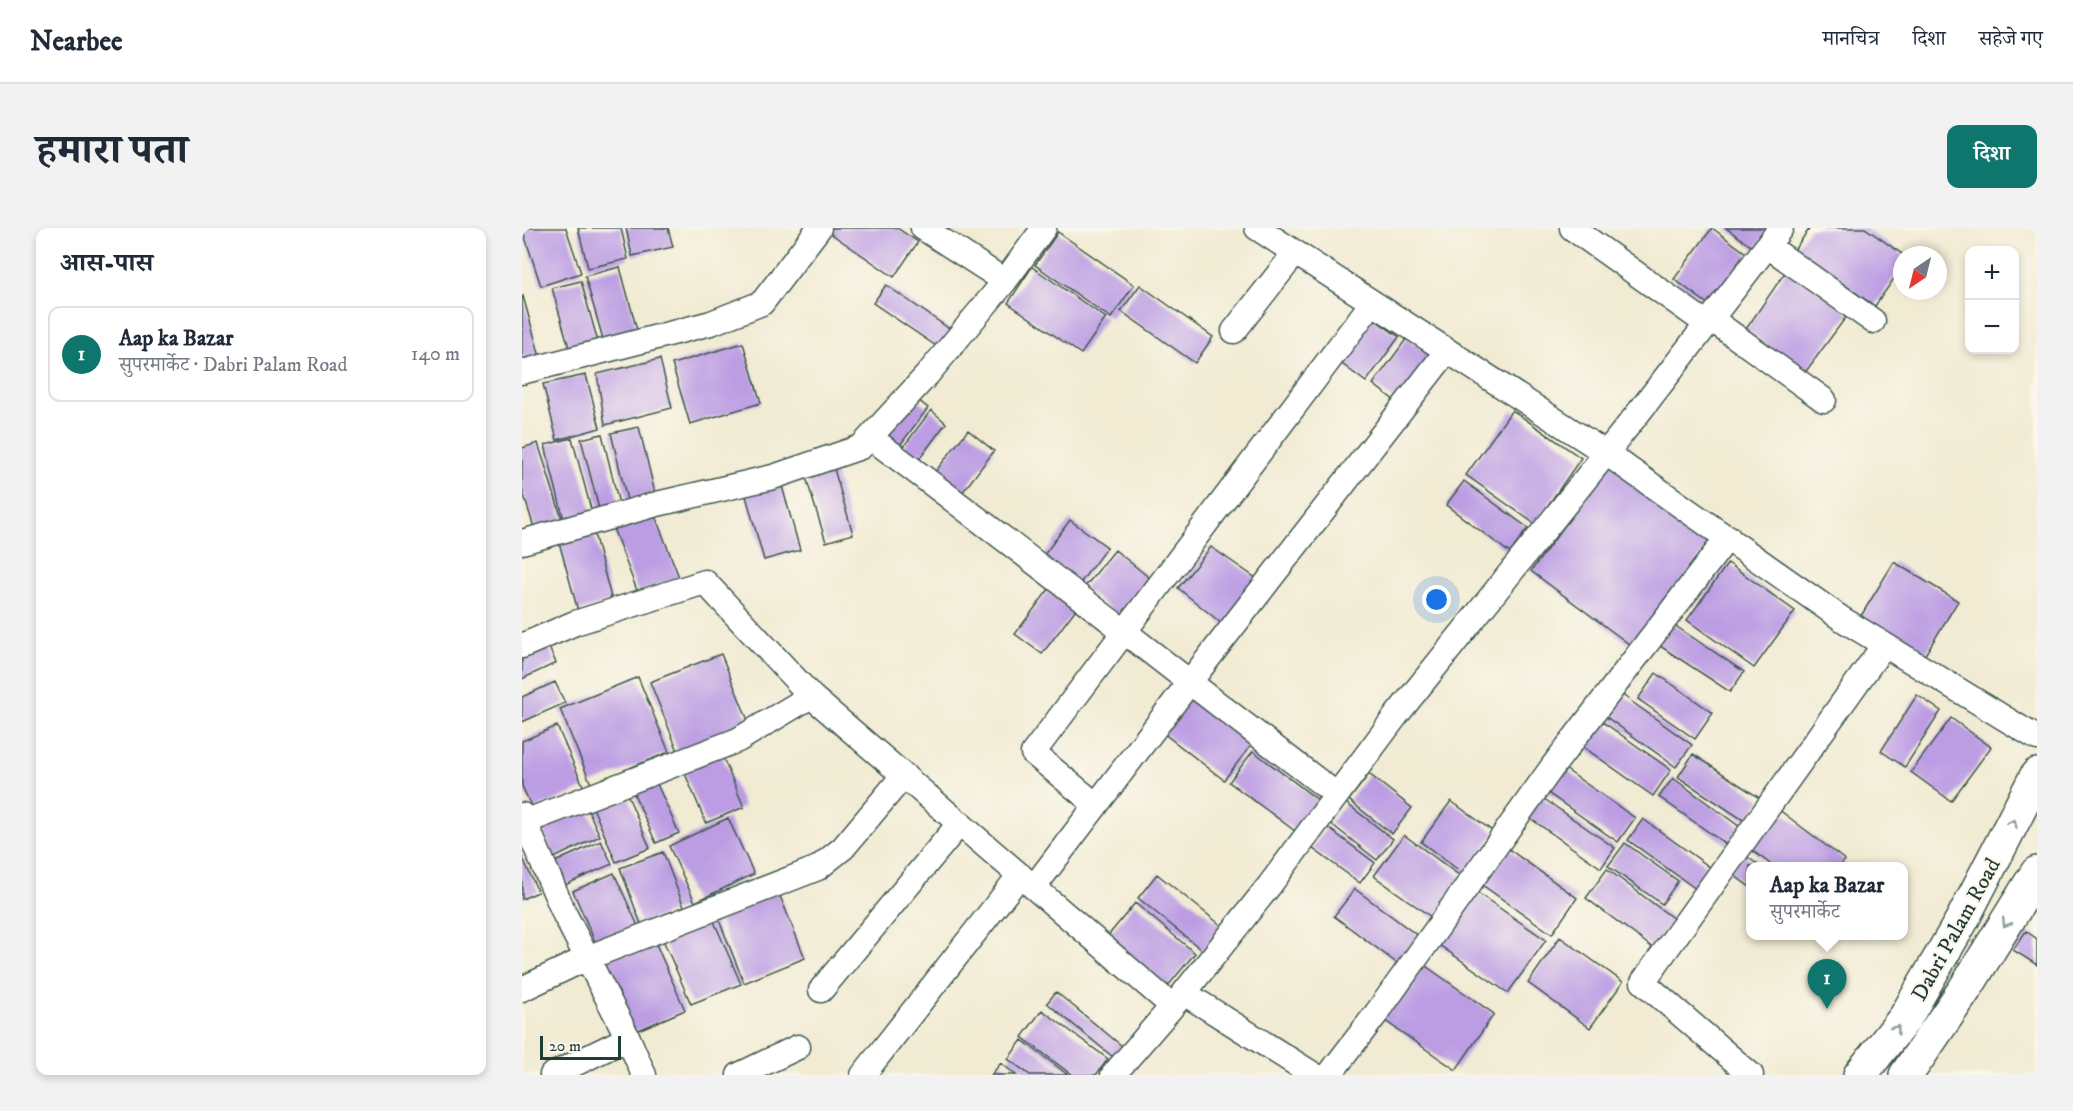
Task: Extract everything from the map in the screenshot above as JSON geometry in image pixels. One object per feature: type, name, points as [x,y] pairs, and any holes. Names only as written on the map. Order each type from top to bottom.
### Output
[{"type":"main road","name":"Dabri Palam Road","points":[[1860,1075],[1911,1008],[1962,920],[2037,775]]},
{"type":"main road","name":"Dabri Palam Road","points":[[1906,1075],[1965,989],[2037,873]]},
{"type":"street","points":[[522,372],[711,323],[762,303],[819,228]]},
{"type":"street","points":[[923,228],[1005,280]]},
{"type":"street","points":[[522,542],[657,504],[773,477],[861,447],[1005,280],[1044,228]]},
{"type":"street","points":[[1257,228],[1606,453],[1842,619],[2037,738]]},
{"type":"street","points":[[1572,228],[1824,400]]},
{"type":"street","points":[[1113,1075],[1269,886],[1395,717],[1606,453],[1774,237],[1873,321]]},
{"type":"street","points":[[1234,331],[1295,253]]},
{"type":"street","points":[[1096,805],[1033,753],[1372,303]]},
{"type":"street","points":[[863,1075],[1027,881],[1096,805],[1447,351]]},
{"type":"street","points":[[871,438],[1015,545],[1189,683],[1337,795]]},
{"type":"street","points":[[1329,1075],[1376,1014],[1553,766],[1728,537]]},
{"type":"street","points":[[522,646],[575,622],[705,582],[811,696],[1027,881],[1178,999],[1314,1075]]},
{"type":"street","points":[[1751,1075],[1643,982],[1884,645]]},
{"type":"street","points":[[644,1075],[523,820],[738,740],[811,696]]},
{"type":"street","points":[[522,989],[587,958],[818,868],[843,848],[904,775]]},
{"type":"street","points":[[821,990],[960,823]]},
{"type":"street","points":[[552,1075],[628,1038]]},
{"type":"street","points":[[754,1072],[798,1047]]},
{"type":"building","points":[[522,228],[566,228],[581,273],[541,286]]},
{"type":"building","points":[[578,228],[621,228],[628,259],[588,268]]},
{"type":"building","points":[[626,228],[668,228],[673,247],[632,256]]},
{"type":"building","points":[[830,228],[897,228],[918,242],[894,277],[827,231]]},
{"type":"building","points":[[1712,228],[1750,256],[1712,307],[1674,279]]},
{"type":"building","points":[[1726,228],[1771,228],[1755,249]]},
{"type":"building","points":[[1810,228],[1865,228],[1893,248],[1893,280],[1875,306],[1794,250]]},
{"type":"building","points":[[1058,232],[1134,285],[1111,318],[1035,265]]},
{"type":"building","points":[[620,267],[637,330],[603,339],[585,276]]},
{"type":"building","points":[[1032,267],[1106,318],[1081,354],[1008,303]]},
{"type":"building","points":[[1788,268],[1849,313],[1804,374],[1746,329]]},
{"type":"building","points":[[581,281],[598,342],[570,351],[552,288]]},
{"type":"building","points":[[886,285],[954,332],[942,350],[873,303]]},
{"type":"building","points":[[1140,285],[1213,337],[1195,363],[1121,311]]},
{"type":"building","points":[[522,297],[540,357],[522,362]]},
{"type":"building","points":[[1366,313],[1399,337],[1366,382],[1334,358]]},
{"type":"building","points":[[1407,338],[1434,358],[1399,404],[1373,384]]},
{"type":"building","points":[[743,343],[761,403],[690,424],[672,364]]},
{"type":"building","points":[[660,359],[672,408],[605,425],[597,374]]},
{"type":"building","points":[[586,375],[600,428],[557,440],[543,384]]},
{"type":"building","points":[[913,396],[928,408],[897,449],[882,437]]},
{"type":"building","points":[[931,410],[946,423],[917,462],[901,450]]},
{"type":"building","points":[[1512,410],[1581,458],[1535,524],[1466,475]]},
{"type":"building","points":[[639,427],[655,493],[627,500],[611,433]]},
{"type":"building","points":[[968,430],[994,451],[962,493],[935,472]]},
{"type":"building","points":[[602,434],[619,504],[599,509],[581,439]]},
{"type":"building","points":[[572,438],[592,513],[564,520],[545,445]]},
{"type":"building","points":[[538,443],[563,522],[535,531],[522,489],[522,448]]},
{"type":"building","points":[[832,462],[853,534],[826,542],[804,471]]},
{"type":"building","points":[[1611,463],[1713,539],[1633,647],[1531,571]]},
{"type":"building","points":[[780,479],[800,550],[764,560],[744,489]]},
{"type":"building","points":[[1464,481],[1528,528],[1510,553],[1446,505]]},
{"type":"building","points":[[652,508],[679,577],[638,593],[611,523]]},
{"type":"building","points":[[1070,520],[1107,547],[1075,590],[1038,563]]},
{"type":"building","points":[[592,526],[612,601],[578,611],[557,535]]},
{"type":"building","points":[[1211,547],[1260,581],[1226,627],[1178,588]]},
{"type":"building","points":[[1115,550],[1151,579],[1120,617],[1084,588]]},
{"type":"building","points":[[1894,562],[1958,601],[1920,663],[1856,624]]},
{"type":"building","points":[[1728,563],[1795,611],[1754,668],[1687,620]]},
{"type":"building","points":[[1052,585],[1079,605],[1042,654],[1015,634]]},
{"type":"building","points":[[1671,623],[1744,672],[1730,692],[1657,644]]},
{"type":"building","points":[[547,643],[556,663],[522,679],[522,655]]},
{"type":"building","points":[[721,654],[749,723],[678,751],[650,682]]},
{"type":"building","points":[[1656,673],[1713,713],[1695,739],[1638,699]]},
{"type":"building","points":[[638,677],[669,752],[591,784],[560,709]]},
{"type":"building","points":[[555,682],[565,703],[522,722],[522,697]]},
{"type":"building","points":[[1186,693],[1252,744],[1224,780],[1158,729]]},
{"type":"building","points":[[1621,694],[1692,745],[1676,767],[1605,716]]},
{"type":"building","points":[[1917,695],[1941,711],[1905,767],[1881,751]]},
{"type":"building","points":[[1951,718],[1991,747],[1951,801],[1911,772]]},
{"type":"building","points":[[1600,720],[1671,770],[1653,796],[1582,746]]},
{"type":"building","points":[[557,726],[584,788],[533,810],[522,786],[522,741]]},
{"type":"building","points":[[1253,751],[1318,800],[1295,831],[1229,782]]},
{"type":"building","points":[[721,753],[744,807],[706,823],[683,769]]},
{"type":"building","points":[[1693,754],[1761,799],[1746,822],[1678,777]]},
{"type":"building","points":[[1565,769],[1635,818],[1618,842],[1548,793]]},
{"type":"building","points":[[1369,774],[1412,808],[1392,834],[1349,800]]},
{"type":"building","points":[[653,775],[679,833],[656,843],[630,785]]},
{"type":"building","points":[[1673,778],[1740,827],[1727,845],[1659,797]]},
{"type":"building","points":[[625,789],[650,848],[616,862],[591,803]]},
{"type":"building","points":[[1540,796],[1615,848],[1601,868],[1527,816]]},
{"type":"building","points":[[1451,801],[1495,833],[1464,874],[1421,842]]},
{"type":"building","points":[[1346,803],[1393,839],[1377,860],[1330,823]]},
{"type":"building","points":[[587,808],[600,836],[554,858],[541,829]]},
{"type":"building","points":[[1778,809],[1845,860],[1843,862],[1768,862],[1749,848]]},
{"type":"building","points":[[728,818],[754,874],[695,902],[669,846]]},
{"type":"building","points":[[1643,819],[1711,868],[1696,889],[1628,840]]},
{"type":"building","points":[[1327,827],[1375,863],[1360,883],[1312,848]]},
{"type":"building","points":[[1404,835],[1463,878],[1434,919],[1374,876]]},
{"type":"building","points":[[601,841],[612,864],[565,885],[555,862]]},
{"type":"building","points":[[1625,843],[1678,881],[1662,904],[1608,866]]},
{"type":"building","points":[[1503,845],[1577,898],[1552,934],[1478,882]]},
{"type":"building","points":[[663,852],[684,907],[641,924],[620,868]]},
{"type":"building","points":[[1740,852],[1754,862],[1746,862],[1746,884],[1727,870]]},
{"type":"building","points":[[522,856],[538,892],[522,899]]},
{"type":"building","points":[[1607,869],[1674,919],[1653,948],[1586,898]]},
{"type":"building","points":[[614,873],[638,926],[596,944],[573,891]]},
{"type":"building","points":[[1157,874],[1222,926],[1202,950],[1138,898]]},
{"type":"building","points":[[1355,889],[1418,936],[1398,964],[1334,916]]},
{"type":"building","points":[[1472,889],[1546,940],[1508,993],[1435,942]]},
{"type":"building","points":[[778,891],[805,958],[744,983],[717,915]]},
{"type":"building","points":[[1135,903],[1195,953],[1168,986],[1107,937]]},
{"type":"building","points":[[710,912],[741,984],[691,1004],[660,933]]},
{"type":"building","points":[[2026,931],[2037,939],[2037,965],[2013,950]]},
{"type":"building","points":[[652,935],[685,1010],[634,1032],[601,957]]},
{"type":"building","points":[[1560,937],[1623,982],[1590,1028],[1528,983]]},
{"type":"building","points":[[1420,962],[1494,1014],[1456,1070],[1381,1018]]},
{"type":"building","points":[[1056,992],[1122,1046],[1113,1057],[1047,1003]]},
{"type":"building","points":[[1042,1010],[1108,1059],[1096,1075],[1072,1075],[1022,1037]]},
{"type":"building","points":[[1022,1040],[1068,1075],[1030,1075],[1008,1059]]},
{"type":"building","points":[[1001,1063],[1016,1075],[991,1075]]},
{"type":"place","name":"Aap ka Bazar","points":[[1827,1009]]}]
